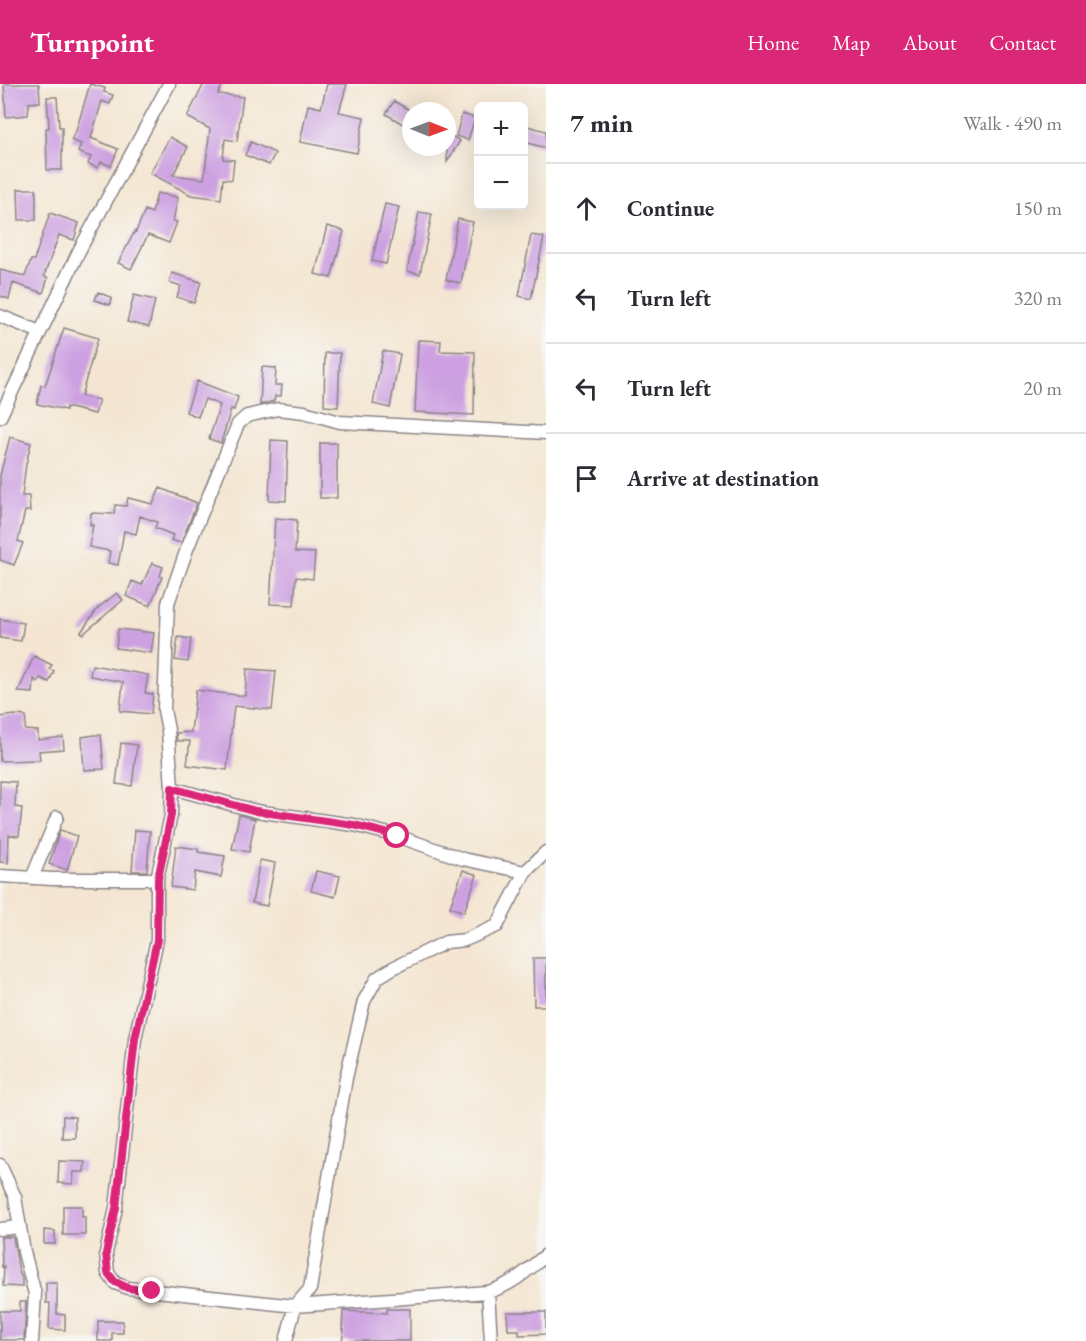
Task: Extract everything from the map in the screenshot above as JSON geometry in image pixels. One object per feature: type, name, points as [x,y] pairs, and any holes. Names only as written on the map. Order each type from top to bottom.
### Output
[{"type":"street","points":[[0,417],[79,251],[169,84]]},
{"type":"street","points":[[0,316],[40,332]]},
{"type":"street","points":[[546,433],[340,422],[304,412],[278,409],[247,416],[238,424],[187,549],[168,603],[164,710],[168,730],[172,788],[171,815],[158,879],[157,940],[135,1039],[116,1208],[106,1253],[108,1273],[115,1282],[128,1288],[295,1306],[488,1292],[514,1281],[546,1255]]},
{"type":"street","points":[[172,788],[256,811],[354,825],[397,836],[464,859],[525,872]]},
{"type":"street","points":[[32,878],[57,817]]},
{"type":"street","points":[[286,1341],[295,1306],[309,1289],[341,1100],[364,1001],[377,978],[393,968],[446,942],[465,940],[497,926],[525,872],[546,852]]},
{"type":"street","points":[[0,876],[158,879]]},
{"type":"street","points":[[0,1165],[15,1197],[35,1294],[32,1341]]},
{"type":"street","points":[[0,1229],[20,1227]]},
{"type":"street","points":[[309,1289],[317,1306]]},
{"type":"street","points":[[488,1292],[491,1341]]},
{"type":"building","points":[[4,84],[39,84],[40,102],[29,103],[28,115],[6,117]]},
{"type":"building","points":[[90,84],[105,88],[104,92],[113,95],[110,104],[102,101],[91,138],[118,149],[111,166],[101,162],[98,168],[88,164],[91,157],[78,152],[81,144],[71,140],[76,131]]},
{"type":"building","points":[[204,84],[223,84],[218,94],[243,97],[237,141],[225,139],[223,159],[234,160],[232,180],[223,179],[221,199],[191,195],[150,173],[170,137],[188,147],[173,175],[204,179],[210,129],[187,117]]},
{"type":"building","points":[[327,84],[347,84],[339,112],[364,117],[357,153],[300,142],[308,105],[321,108]]},
{"type":"building","points":[[47,97],[57,97],[59,127],[62,127],[62,170],[47,170],[46,128],[49,128]]},
{"type":"building","points":[[394,101],[402,106],[402,124],[386,114]]},
{"type":"building","points":[[462,114],[474,118],[468,140],[456,136]]},
{"type":"building","points":[[528,126],[546,131],[546,148],[528,143]]},
{"type":"building","points":[[251,142],[275,153],[269,165],[245,155]]},
{"type":"building","points":[[18,189],[36,189],[36,220],[19,220]]},
{"type":"building","points":[[157,193],[178,197],[173,221],[177,222],[169,243],[148,235],[131,269],[118,263],[136,232],[145,210],[152,213]]},
{"type":"building","points":[[385,204],[399,207],[386,264],[372,261]]},
{"type":"building","points":[[419,212],[432,214],[420,274],[407,271]]},
{"type":"building","points":[[50,213],[79,223],[74,240],[59,235],[44,276],[48,278],[43,293],[13,283],[9,299],[0,296],[0,270],[25,276],[31,260],[34,260]]},
{"type":"building","points":[[458,219],[473,222],[461,283],[446,280]]},
{"type":"building","points":[[327,226],[344,231],[331,278],[315,274]]},
{"type":"building","points":[[531,235],[544,237],[531,299],[519,296]]},
{"type":"building","points":[[172,273],[201,282],[194,303],[177,297],[181,286],[169,282]]},
{"type":"building","points":[[98,292],[112,298],[110,305],[95,300]]},
{"type":"building","points":[[134,295],[155,300],[149,327],[127,322]]},
{"type":"building","points":[[64,328],[98,338],[81,396],[99,400],[95,414],[66,407],[66,410],[37,404],[41,385],[45,386]]},
{"type":"building","points":[[418,340],[441,341],[440,351],[475,352],[474,415],[415,412]]},
{"type":"building","points":[[383,351],[400,354],[390,408],[373,404]]},
{"type":"building","points":[[325,353],[340,353],[338,407],[324,406]]},
{"type":"building","points":[[262,367],[276,368],[275,385],[282,385],[281,396],[275,396],[274,401],[260,405]]},
{"type":"building","points":[[197,381],[238,397],[234,410],[231,409],[221,443],[209,439],[220,405],[205,399],[198,417],[186,412]]},
{"type":"building","points":[[10,437],[31,443],[22,496],[29,496],[30,511],[25,511],[18,541],[23,543],[14,565],[0,560],[0,475]]},
{"type":"building","points":[[271,440],[288,441],[286,501],[269,500]]},
{"type":"building","points":[[320,443],[337,443],[337,498],[320,498]]},
{"type":"building","points":[[160,488],[197,503],[181,543],[171,540],[173,535],[155,528],[157,522],[140,516],[136,534],[124,531],[118,565],[108,563],[110,551],[89,547],[93,525],[90,525],[91,513],[114,514],[115,505],[126,506],[128,498],[153,504]]},
{"type":"building","points":[[275,518],[297,520],[295,552],[315,553],[313,579],[296,577],[294,605],[270,604]]},
{"type":"building","points":[[152,563],[163,567],[160,576],[162,577],[150,606],[126,596],[132,581],[142,585]]},
{"type":"building","points":[[117,593],[123,600],[83,634],[81,632],[98,608]]},
{"type":"building","points":[[0,619],[24,623],[21,641],[0,638]]},
{"type":"building","points":[[118,629],[154,633],[151,653],[116,648]]},
{"type":"building","points":[[178,637],[191,639],[188,662],[175,660]]},
{"type":"building","points":[[34,656],[52,665],[49,669],[54,671],[49,682],[40,678],[38,682],[34,679],[33,693],[18,692]]},
{"type":"building","points":[[92,665],[148,675],[145,693],[153,694],[151,714],[120,711],[123,682],[90,676]]},
{"type":"building","points":[[247,669],[276,671],[272,710],[234,706],[227,770],[187,765],[190,741],[177,741],[176,733],[191,732],[196,690],[245,696]]},
{"type":"building","points":[[26,716],[25,730],[38,731],[38,740],[63,737],[64,749],[39,751],[40,760],[0,761],[0,717]]},
{"type":"building","points":[[101,735],[104,769],[84,770],[82,737]]},
{"type":"building","points":[[121,743],[137,745],[132,786],[116,784]]},
{"type":"building","points":[[0,781],[16,782],[15,807],[22,808],[19,836],[9,835],[8,863],[0,862]]},
{"type":"building","points":[[239,815],[255,819],[249,852],[232,849]]},
{"type":"building","points":[[60,830],[77,836],[67,870],[49,864]]},
{"type":"building","points":[[135,830],[150,831],[147,871],[132,871]]},
{"type":"building","points":[[176,846],[225,856],[221,877],[195,872],[193,890],[171,887]]},
{"type":"building","points":[[260,860],[275,863],[267,906],[252,903]]},
{"type":"building","points":[[463,870],[477,875],[464,912],[450,907]]},
{"type":"building","points":[[316,871],[340,876],[335,897],[311,891]]},
{"type":"building","points":[[533,958],[546,958],[546,1006],[534,1006]]},
{"type":"building","points":[[63,1116],[75,1117],[75,1138],[62,1138]]},
{"type":"building","points":[[59,1161],[85,1162],[84,1172],[74,1172],[73,1184],[58,1183]]},
{"type":"building","points":[[63,1206],[82,1206],[82,1217],[85,1217],[85,1235],[63,1235]]},
{"type":"building","points":[[44,1230],[55,1231],[55,1244],[44,1244]]},
{"type":"building","points":[[1,1237],[13,1237],[22,1287],[3,1286],[4,1266],[2,1267]]},
{"type":"building","points":[[46,1283],[57,1283],[57,1314],[65,1315],[65,1330],[49,1329],[50,1303],[46,1303]]},
{"type":"building","points":[[20,1302],[26,1302],[24,1340],[0,1340],[0,1311],[20,1311]]},
{"type":"building","points":[[387,1309],[410,1309],[410,1341],[342,1341],[343,1311],[387,1313]]},
{"type":"building","points":[[507,1312],[546,1312],[546,1334],[519,1335],[519,1330],[508,1330]]},
{"type":"building","points":[[98,1321],[123,1321],[123,1333],[112,1333],[112,1341],[98,1341]]},
{"type":"route","points":[[152,1291],[128,1288],[115,1282],[108,1273],[106,1253],[116,1208],[135,1039],[157,940],[158,879],[171,815],[172,788],[256,811],[354,825],[397,836]]}]
